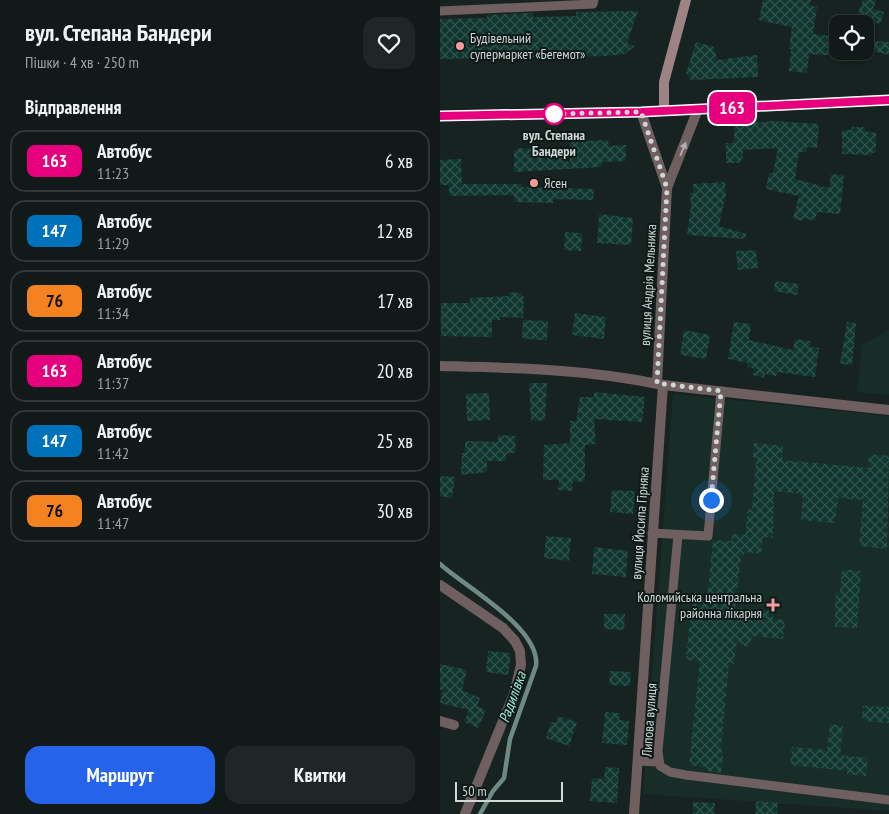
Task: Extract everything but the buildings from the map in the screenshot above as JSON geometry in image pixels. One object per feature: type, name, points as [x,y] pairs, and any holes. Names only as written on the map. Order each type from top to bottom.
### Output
[{"type":"main road","points":[[664,111],[664,82],[686,0]]},
{"type":"main road","points":[[440,116],[698,110],[889,100]]},
{"type":"street","name":"вулиця Андрія Мельника","points":[[660,384],[667,188],[698,110]]},
{"type":"street","name":"вулиця Андрія Мельника","points":[[641,112],[667,188]]},
{"type":"street","points":[[440,366],[529,367],[628,376],[660,384],[889,410]]},
{"type":"street","name":"вулиця Йосипа Гірняка","points":[[634,814],[660,384]]},
{"type":"street","points":[[440,585],[503,628],[515,641],[520,652],[522,665],[514,694],[465,814]]},
{"type":"street","points":[[440,722],[454,725]]},
{"type":"lane","points":[[440,11],[593,4],[594,0]]},
{"type":"lane","points":[[652,533],[708,536],[721,391]]},
{"type":"lane","name":"Липова вулиця","points":[[678,535],[658,762],[662,768],[678,774],[889,800]]},
{"type":"lane","points":[[638,761],[658,762]]},
{"type":"shaded area","points":[[889,330],[889,395],[857,392],[862,345]]},
{"type":"shaded area","name":"Коломийська центральна районна лікарня","points":[[673,394],[889,416],[889,811],[643,794]]},
{"type":"waterway","name":"Радилівка","points":[[440,564],[483,596],[514,623],[527,637],[534,652],[536,666],[510,739],[504,778],[493,791],[480,814]]},
{"type":"bus line","name":"163","points":[[440,116],[641,112],[889,100]]},
{"type":"place","name":"Будівельний супермаркет «Бегемот»","points":[[460,46]]},
{"type":"place","name":"вул. Степана Бандери","points":[[554,114]]},
{"type":"place","name":"Ясен","points":[[534,183]]},
{"type":"place","name":"Коломийська центральна районна лікарня","points":[[773,605]]},
{"type":"route","points":[[554,114],[550,114],[641,112],[667,188],[657,383],[721,391],[711,500]]}]
